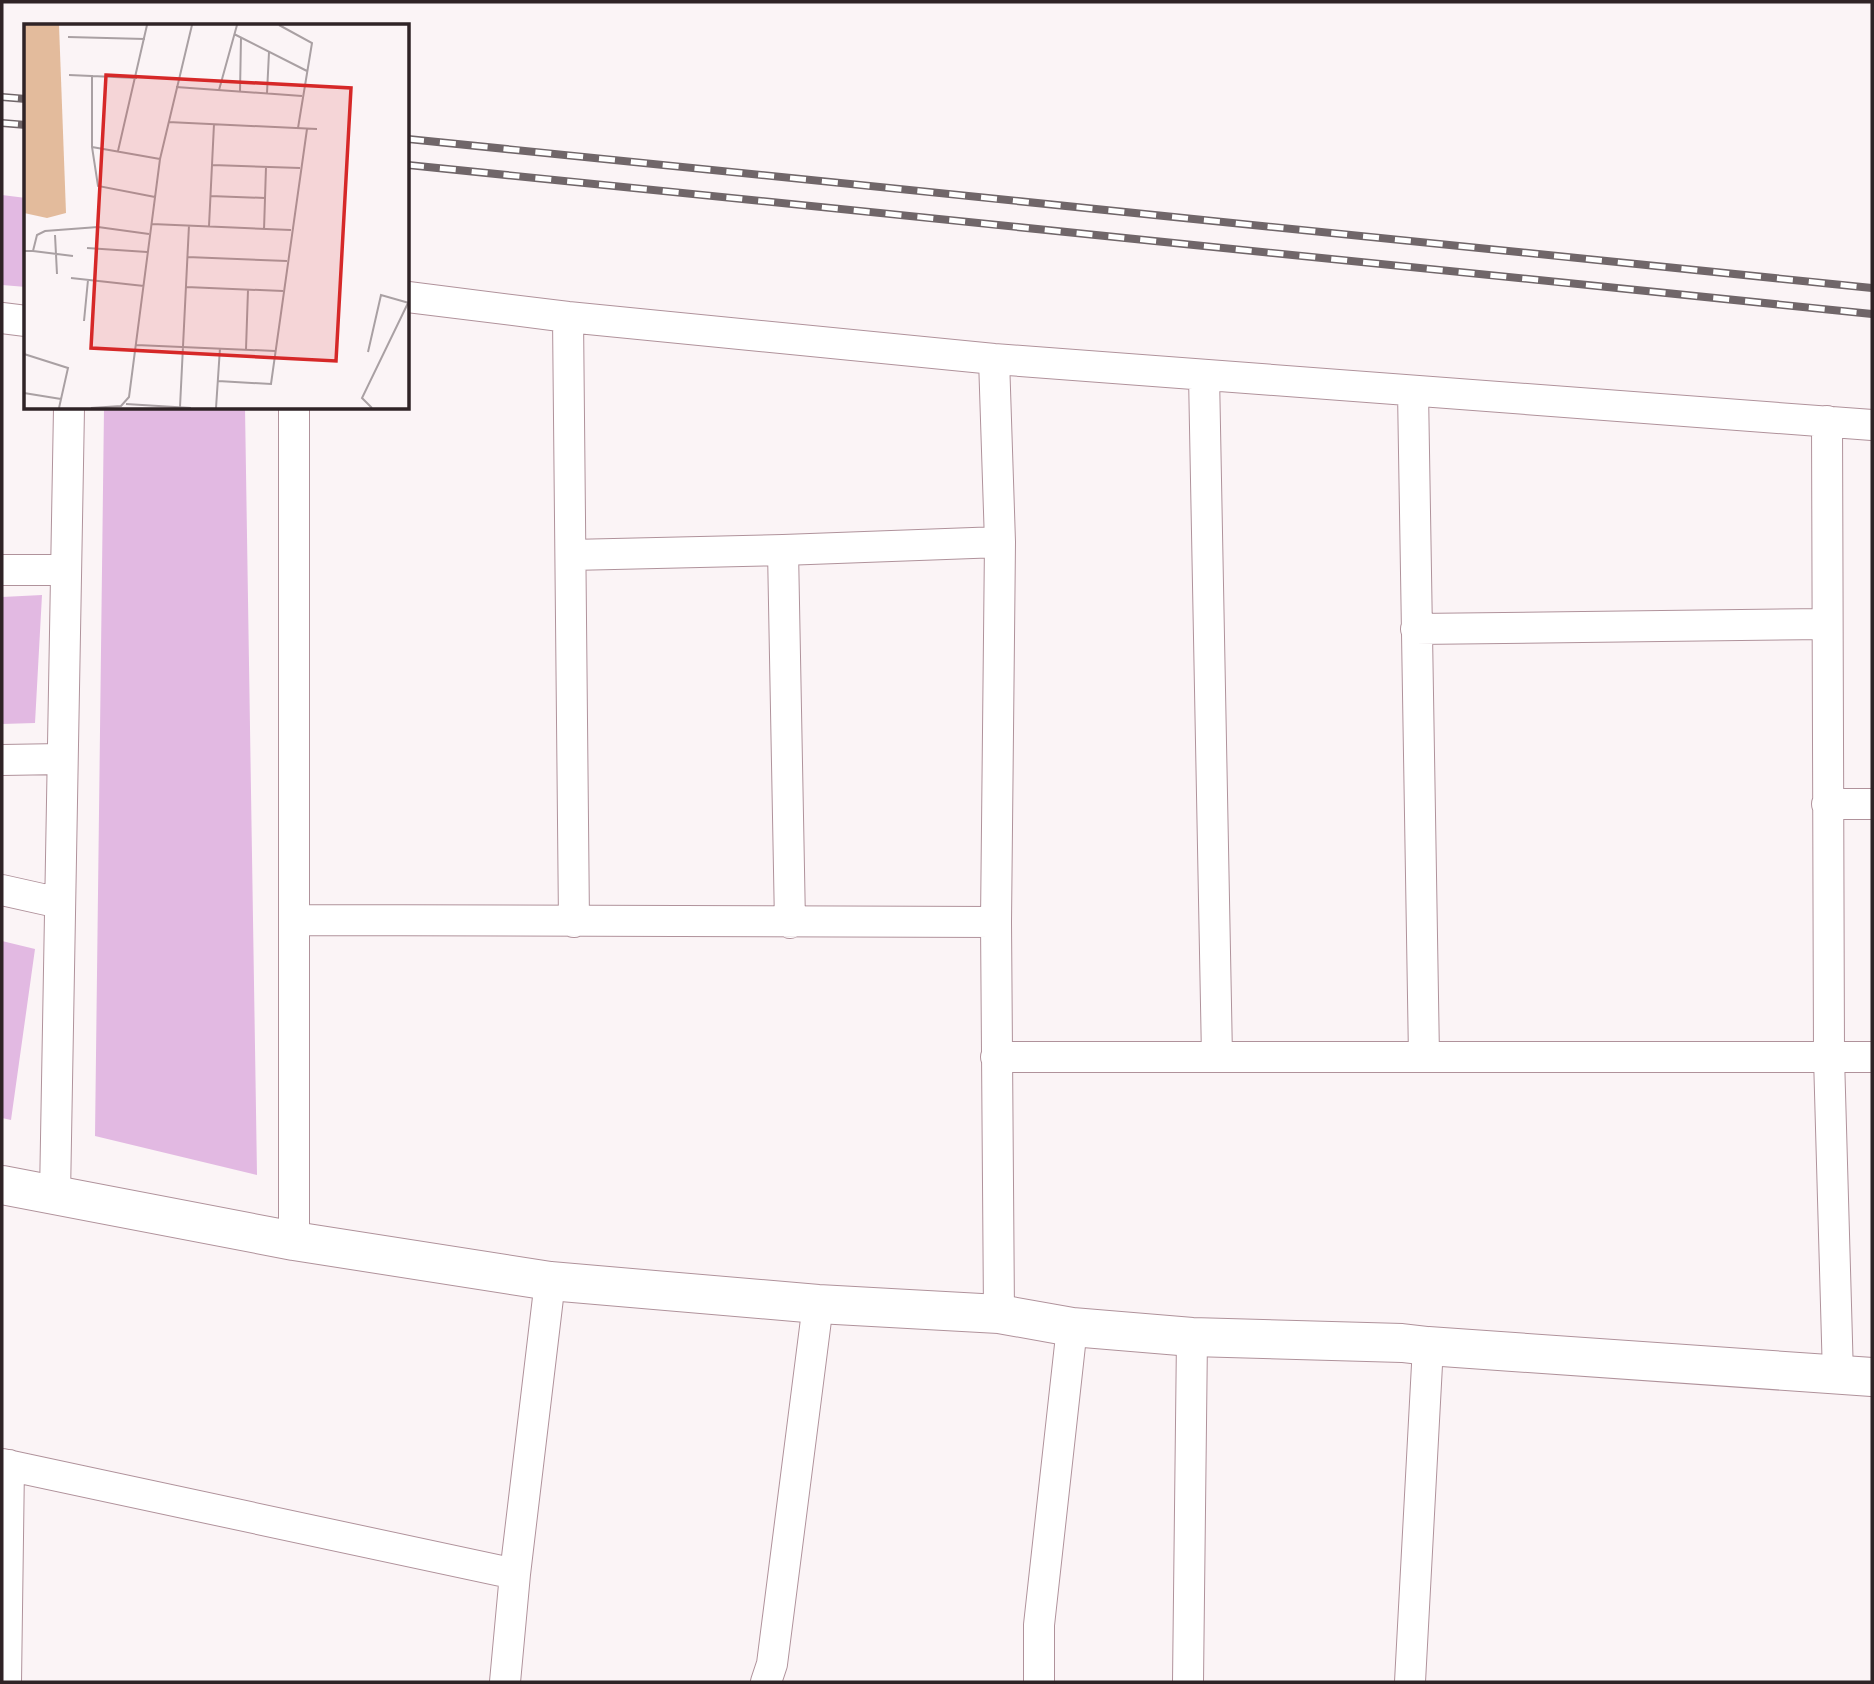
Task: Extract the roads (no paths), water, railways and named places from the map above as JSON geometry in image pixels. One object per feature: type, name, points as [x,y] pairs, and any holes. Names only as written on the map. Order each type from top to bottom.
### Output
[{"type":"street","points":[[410,298],[568,317],[994,359],[1872,425]]},
{"type":"street","points":[[568,317],[575,922]]},
{"type":"street","points":[[2,318],[24,321]]},
{"type":"street","points":[[994,359],[1000,542],[996,922],[999,1314]]},
{"type":"street","points":[[1204,375],[1217,1057]]},
{"type":"street","points":[[1413,391],[1424,1057]]},
{"type":"street","points":[[55,1195],[69,410]]},
{"type":"street","points":[[294,410],[294,1241]]},
{"type":"street","points":[[2,1185],[294,1241],[550,1281],[818,1304],[999,1314],[1072,1327],[1192,1337],[1402,1343],[1855,1376],[1829,1057],[1826,421]]},
{"type":"street","points":[[571,555],[1000,542]]},
{"type":"street","points":[[783,550],[790,923]]},
{"type":"street","points":[[2,570],[66,570]]},
{"type":"street","points":[[1416,629],[1827,624]]},
{"type":"street","points":[[2,760],[62,759]]},
{"type":"street","points":[[1827,804],[1872,804]]},
{"type":"street","points":[[2,890],[60,903]]},
{"type":"street","points":[[294,920],[996,922]]},
{"type":"street","points":[[996,1057],[1872,1057]]},
{"type":"street","points":[[505,1682],[515,1574],[550,1281]]},
{"type":"street","points":[[766,1682],[772,1664],[818,1304]]},
{"type":"street","points":[[1039,1682],[1039,1625],[1072,1327]]},
{"type":"street","points":[[1188,1682],[1192,1337]]},
{"type":"street","points":[[1410,1682],[1428,1346]]},
{"type":"street","points":[[6,1682],[5,1464],[515,1574]]},
{"type":"railway","points":[[2,97],[24,99]]},
{"type":"railway","points":[[2,123],[24,125]]},
{"type":"railway","points":[[410,139],[1872,288]]},
{"type":"railway","points":[[410,165],[1872,314]]}]
